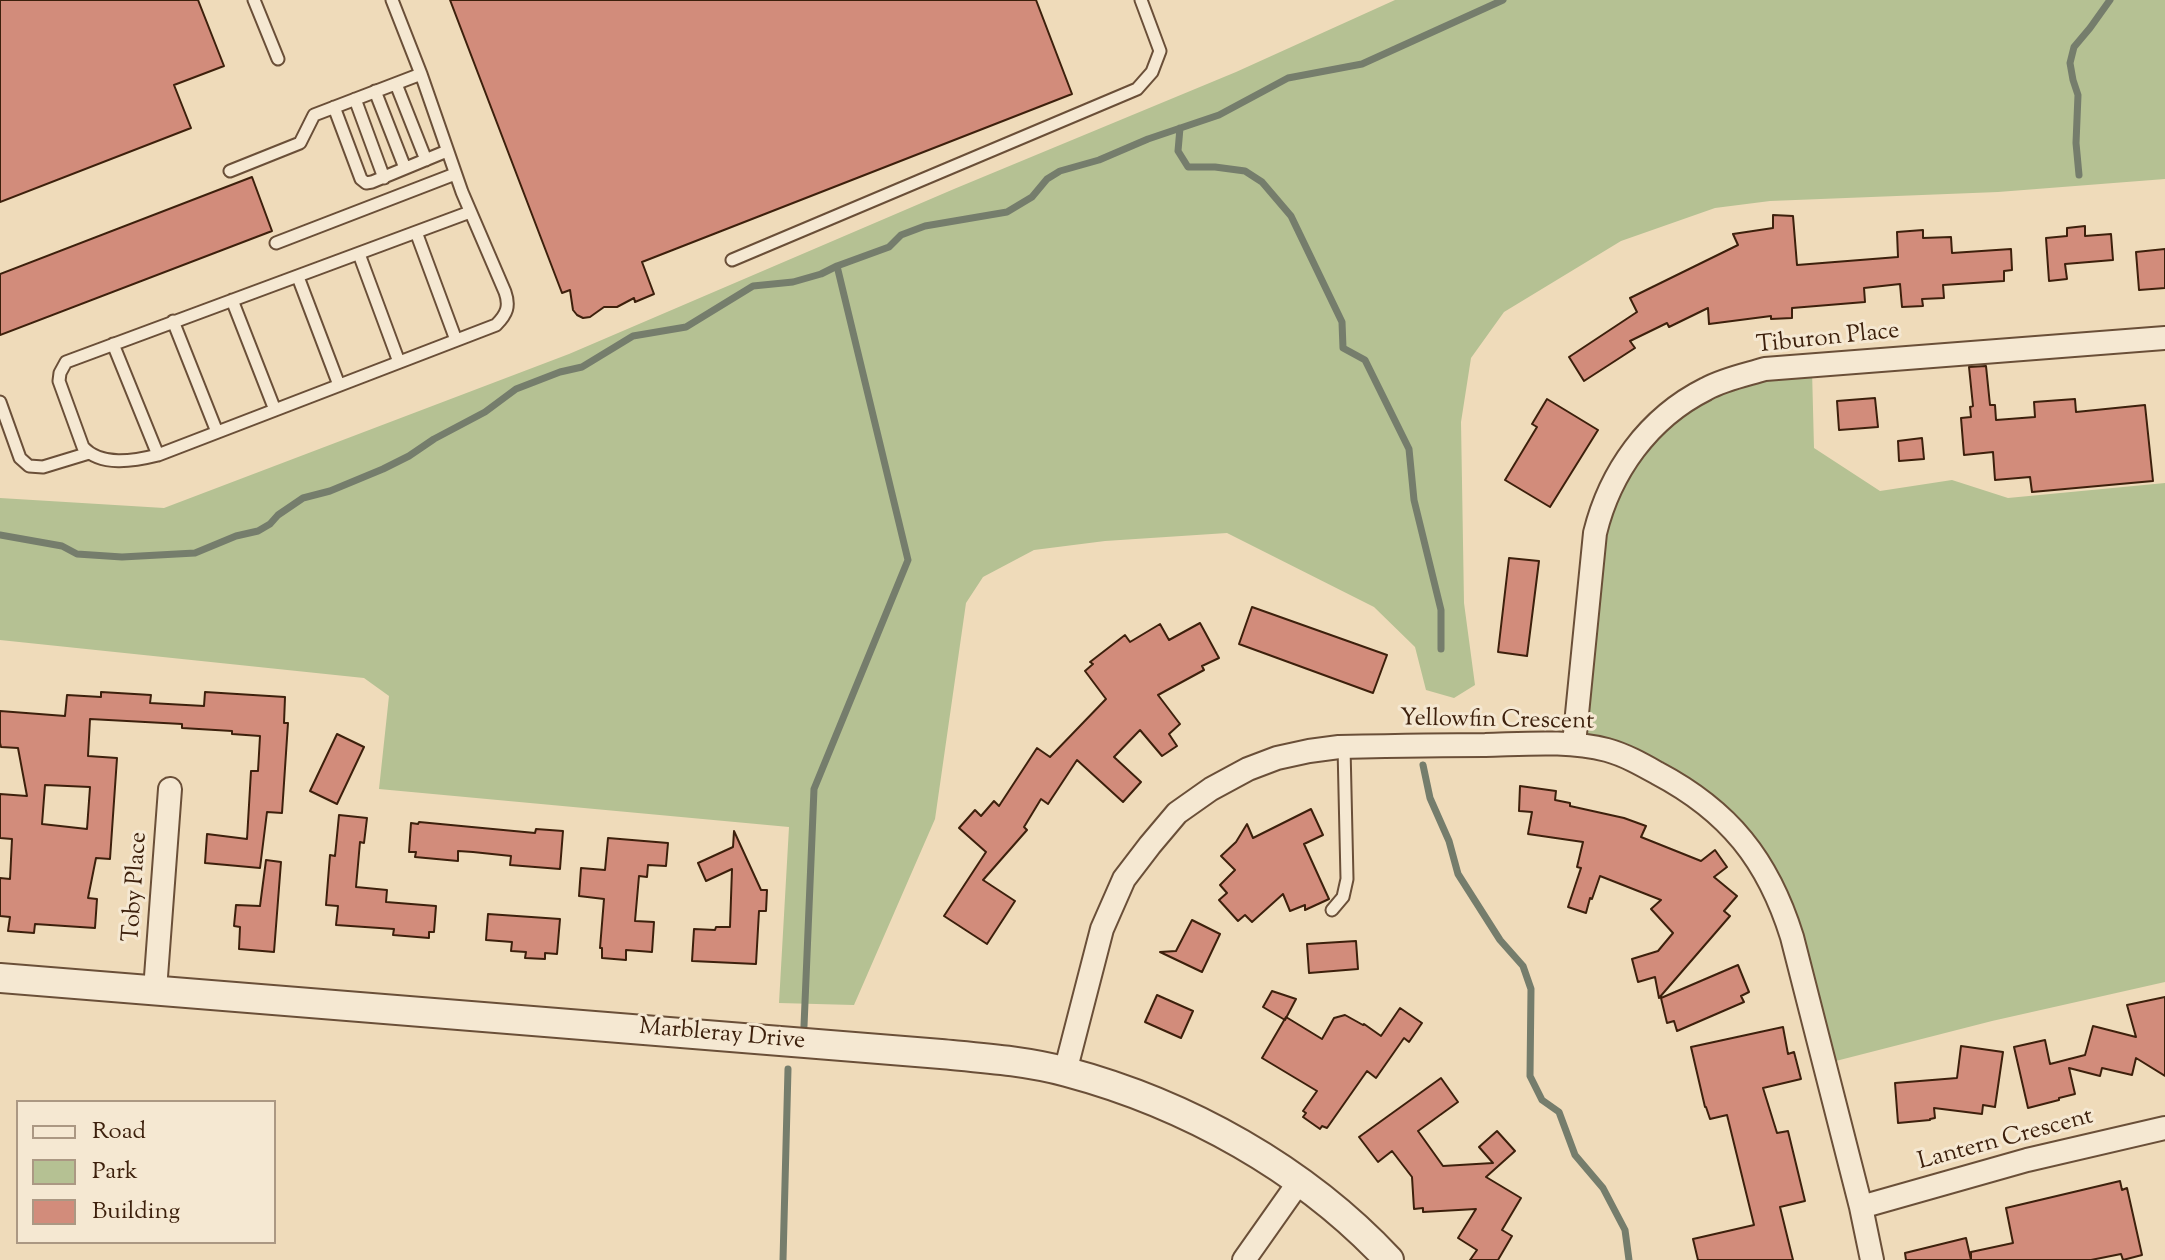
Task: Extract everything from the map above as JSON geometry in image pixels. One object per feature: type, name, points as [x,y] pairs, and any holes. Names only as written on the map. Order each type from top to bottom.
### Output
[{"type":"street","name":"Tiburon Place","points":[[1574,744],[1595,533],[1602,507],[1634,448],[1680,405],[1705,389],[1765,369],[2165,338]]},
{"type":"street","name":"Yellowfin Crescent","points":[[1065,1072],[1096,946],[1108,911],[1124,879],[1177,813],[1211,789],[1260,764],[1309,751],[1344,747],[1574,744],[1609,751],[1693,793],[1724,820],[1747,844],[1782,904],[1872,1260]]},
{"type":"street","name":"Toby Place","points":[[155,990],[170,789]]},
{"type":"street","name":"Marbleray Drive","points":[[0,978],[968,1056],[1065,1072],[1148,1099],[1255,1151],[1339,1214],[1389,1260]]},
{"type":"street","name":"Lantern Crescent","points":[[1861,1207],[2027,1160],[2165,1128]]},
{"type":"street","points":[[1244,1260],[1299,1182]]},
{"type":"lane","points":[[254,0],[278,59]]},
{"type":"lane","points":[[392,0],[455,174],[505,292],[508,308],[503,318],[496,325],[158,455],[128,461],[97,457],[83,447],[59,381],[66,362],[470,212]]},
{"type":"lane","points":[[732,260],[1137,89],[1152,72],[1160,51],[1141,0]]},
{"type":"lane","points":[[230,171],[297,145],[313,116],[421,74]]},
{"type":"lane","points":[[396,84],[426,160]]},
{"type":"lane","points":[[375,91],[405,168]]},
{"type":"lane","points":[[355,99],[384,178]]},
{"type":"lane","points":[[334,107],[361,179],[369,183],[447,151]]},
{"type":"lane","points":[[276,243],[455,174]]},
{"type":"lane","points":[[416,232],[456,340]]},
{"type":"lane","points":[[359,254],[399,362]]},
{"type":"lane","points":[[298,277],[339,385]]},
{"type":"lane","points":[[232,300],[275,410]]},
{"type":"lane","points":[[173,321],[217,432]]},
{"type":"lane","points":[[113,344],[158,455]]},
{"type":"lane","points":[[0,402],[20,458],[29,466],[43,467],[89,453]]},
{"type":"lane","points":[[1332,910],[1343,897],[1347,879],[1344,747]]},
{"type":"green space","points":[[1395,0],[2165,0],[2165,179],[1998,192],[1770,201],[1715,208],[1621,241],[1504,312],[1471,358],[1461,422],[1464,603],[1475,685],[1454,698],[1426,690],[1415,647],[1374,607],[1227,533],[1105,541],[1034,550],[983,577],[966,603],[935,819],[854,1005],[779,1003],[789,827],[379,789],[389,696],[364,678],[0,640],[0,498],[164,508],[569,354],[1236,72]]},
{"type":"green space","points":[[1812,370],[1814,448],[1880,491],[1952,480],[2008,498],[2165,483],[2165,982],[1992,1021],[1828,1063],[1794,936],[1725,816],[1577,742],[1598,532],[1638,446],[1707,389]]},
{"type":"building","points":[[0,0],[198,0],[224,66],[174,85],[191,128],[0,202]]},
{"type":"building","points":[[450,0],[1036,0],[1072,94],[642,262],[654,294],[635,302],[634,298],[617,307],[604,307],[583,318],[573,310],[570,290],[562,293]]},
{"type":"building","points":[[252,177],[272,231],[0,335],[0,274]]},
{"type":"building","points":[[1773,215],[1793,216],[1797,265],[1898,257],[1897,232],[1923,230],[1923,238],[1951,237],[1952,253],[2011,249],[2012,270],[2004,271],[2004,281],[1943,285],[1944,298],[1922,299],[1923,306],[1902,307],[1900,284],[1864,288],[1865,302],[1792,308],[1792,318],[1771,319],[1771,316],[1709,324],[1708,308],[1630,341],[1635,348],[1584,381],[1569,357],[1637,312],[1630,298],[1738,245],[1733,234],[1773,228]]},
{"type":"building","points":[[2085,226],[2085,236],[2111,234],[2113,260],[2065,264],[2067,279],[2049,281],[2046,238],[2067,236],[2067,228]]},
{"type":"building","points":[[2165,249],[2165,288],[2139,290],[2136,252]]},
{"type":"building","points":[[1986,366],[1990,405],[1995,405],[1996,420],[2035,417],[2034,402],[2075,399],[2076,412],[2145,405],[2153,481],[2032,492],[2030,477],[1995,480],[1993,452],[1964,455],[1961,418],[1971,417],[1970,407],[1973,406],[1969,367]]},
{"type":"building","points":[[1875,398],[1878,427],[1839,430],[1837,401]]},
{"type":"building","points":[[1547,399],[1598,430],[1550,507],[1505,480],[1537,427],[1532,424]]},
{"type":"building","points":[[1922,438],[1924,459],[1899,461],[1898,441]]},
{"type":"building","points":[[1509,558],[1539,561],[1527,656],[1498,652]]},
{"type":"building","points":[[1252,607],[1387,655],[1373,693],[1239,644]]},
{"type":"building","points":[[1200,623],[1219,658],[1202,666],[1204,670],[1158,695],[1180,724],[1169,734],[1177,746],[1162,756],[1140,730],[1114,757],[1141,782],[1123,802],[1077,760],[1048,804],[1041,799],[1024,827],[1027,830],[983,880],[1015,901],[987,944],[944,916],[986,852],[959,828],[975,810],[981,816],[994,801],[999,806],[1037,748],[1050,757],[1106,699],[1085,671],[1093,664],[1090,662],[1125,635],[1130,642],[1160,624],[1169,640]]},
{"type":"building","points":[[101,692],[151,695],[150,703],[204,706],[205,692],[285,697],[284,723],[288,723],[282,813],[267,812],[260,868],[205,863],[207,834],[247,839],[251,771],[258,771],[260,736],[182,728],[182,724],[90,719],[88,756],[117,758],[110,859],[96,858],[88,898],[97,899],[95,928],[35,924],[34,933],[8,931],[10,917],[0,916],[0,878],[10,879],[12,839],[0,838],[0,794],[27,796],[18,748],[1,747],[0,711],[65,716],[67,695],[101,697]],"holes":[[[45,785],[90,787],[87,829],[42,824]]]},
{"type":"building","points":[[337,734],[364,747],[337,804],[310,791]]},
{"type":"building","points":[[1520,786],[1556,791],[1555,800],[1570,803],[1570,806],[1646,826],[1641,837],[1701,861],[1715,850],[1727,867],[1714,877],[1737,896],[1724,911],[1730,916],[1659,998],[1655,977],[1638,982],[1632,959],[1658,951],[1673,933],[1651,909],[1661,900],[1600,876],[1586,913],[1568,907],[1581,868],[1577,867],[1583,842],[1528,834],[1532,812],[1519,811]]},
{"type":"building","points":[[1311,809],[1323,835],[1304,844],[1329,899],[1305,910],[1305,905],[1290,911],[1283,894],[1252,922],[1245,915],[1238,921],[1219,900],[1227,893],[1220,885],[1235,870],[1221,856],[1236,842],[1247,824],[1253,838]]},
{"type":"building","points":[[339,815],[367,818],[364,843],[360,842],[356,887],[387,890],[386,902],[436,906],[434,932],[429,932],[429,938],[393,935],[394,929],[336,925],[338,906],[326,905],[330,855],[335,856]]},
{"type":"building","points":[[411,823],[535,833],[536,829],[563,831],[560,869],[510,865],[511,856],[473,852],[458,851],[458,861],[415,857],[416,852],[409,852]]},
{"type":"building","points":[[734,831],[761,890],[767,890],[766,911],[759,911],[756,964],[692,961],[694,929],[730,927],[732,869],[706,881],[698,863],[733,847]]},
{"type":"building","points":[[608,838],[668,843],[666,866],[648,865],[647,877],[639,876],[635,921],[654,922],[652,952],[626,950],[626,960],[602,958],[604,899],[579,896],[581,868],[605,870]]},
{"type":"building","points":[[266,860],[281,862],[274,952],[239,949],[240,927],[234,926],[236,905],[260,906]]},
{"type":"building","points":[[488,914],[560,919],[557,954],[545,953],[545,959],[525,958],[526,952],[511,951],[512,942],[486,940]]},
{"type":"building","points":[[1192,920],[1220,934],[1202,972],[1160,952],[1176,951]]},
{"type":"building","points":[[1356,941],[1358,969],[1309,973],[1307,944]]},
{"type":"building","points":[[1738,965],[1749,992],[1741,996],[1744,1002],[1677,1031],[1674,1021],[1667,1023],[1661,998]]},
{"type":"building","points":[[1272,991],[1296,999],[1285,1020],[1263,1007]]},
{"type":"building","points":[[1157,995],[1193,1011],[1181,1038],[1145,1022]]},
{"type":"building","points":[[2165,997],[2165,1076],[2136,1058],[2132,1075],[2102,1068],[2100,1076],[2069,1068],[2075,1094],[2028,1108],[2014,1047],[2045,1040],[2050,1064],[2085,1055],[2093,1026],[2136,1037],[2127,1005]]},
{"type":"building","points":[[1400,1008],[1422,1023],[1409,1042],[1404,1038],[1376,1078],[1367,1071],[1327,1128],[1322,1126],[1320,1129],[1303,1117],[1306,1113],[1303,1111],[1317,1091],[1262,1058],[1286,1017],[1322,1039],[1334,1018],[1345,1015],[1381,1036]]},
{"type":"building","points":[[1783,1027],[1788,1054],[1794,1052],[1801,1079],[1763,1088],[1777,1133],[1788,1131],[1805,1201],[1780,1207],[1793,1260],[1698,1260],[1693,1239],[1754,1225],[1727,1115],[1710,1119],[1691,1047]]},
{"type":"building","points":[[1961,1046],[2003,1052],[1995,1107],[1983,1105],[1982,1114],[1934,1108],[1935,1118],[1898,1123],[1895,1083],[1957,1078]]},
{"type":"building","points":[[1441,1078],[1458,1102],[1418,1131],[1443,1166],[1493,1163],[1479,1147],[1497,1131],[1515,1151],[1486,1177],[1521,1198],[1502,1230],[1512,1236],[1498,1260],[1470,1260],[1477,1250],[1458,1238],[1476,1209],[1423,1212],[1423,1208],[1414,1209],[1412,1177],[1392,1151],[1378,1162],[1359,1137]]},
{"type":"building","points":[[2120,1181],[2122,1190],[2127,1188],[2142,1255],[2123,1260],[2121,1254],[2091,1260],[1971,1260],[1971,1252],[2013,1243],[2006,1208]]},
{"type":"building","points":[[1966,1238],[1971,1260],[1906,1260],[1905,1253]]},
{"type":"waterway","points":[[0,535],[62,546],[77,554],[122,557],[195,553],[236,536],[258,531],[303,498],[330,491],[383,469],[485,412],[516,389],[582,367],[633,336],[686,327],[753,286],[793,282],[821,274],[889,247],[901,235],[925,226],[1007,212],[1032,197],[1047,179],[1060,171],[1099,160],[1148,139],[1219,115],[1288,78],[1362,64],[1503,0]]},
{"type":"waterway","points":[[2079,175],[2076,143],[2078,95],[2070,63],[2074,47],[2110,0]]},
{"type":"waterway","points":[[1180,128],[1178,151],[1188,167],[1245,171],[1262,182],[1291,216],[1342,322],[1343,348],[1365,360],[1409,449],[1414,500],[1441,610],[1441,649]]},
{"type":"waterway","points":[[804,1026],[814,789],[908,560],[837,266]]},
{"type":"waterway","points":[[1423,765],[1430,798],[1449,841],[1458,874],[1500,940],[1523,966],[1531,989],[1530,1076],[1542,1100],[1559,1112],[1575,1155],[1603,1188],[1625,1230],[1629,1260]]},
{"type":"waterway","points":[[783,1260],[788,1069]]}]
